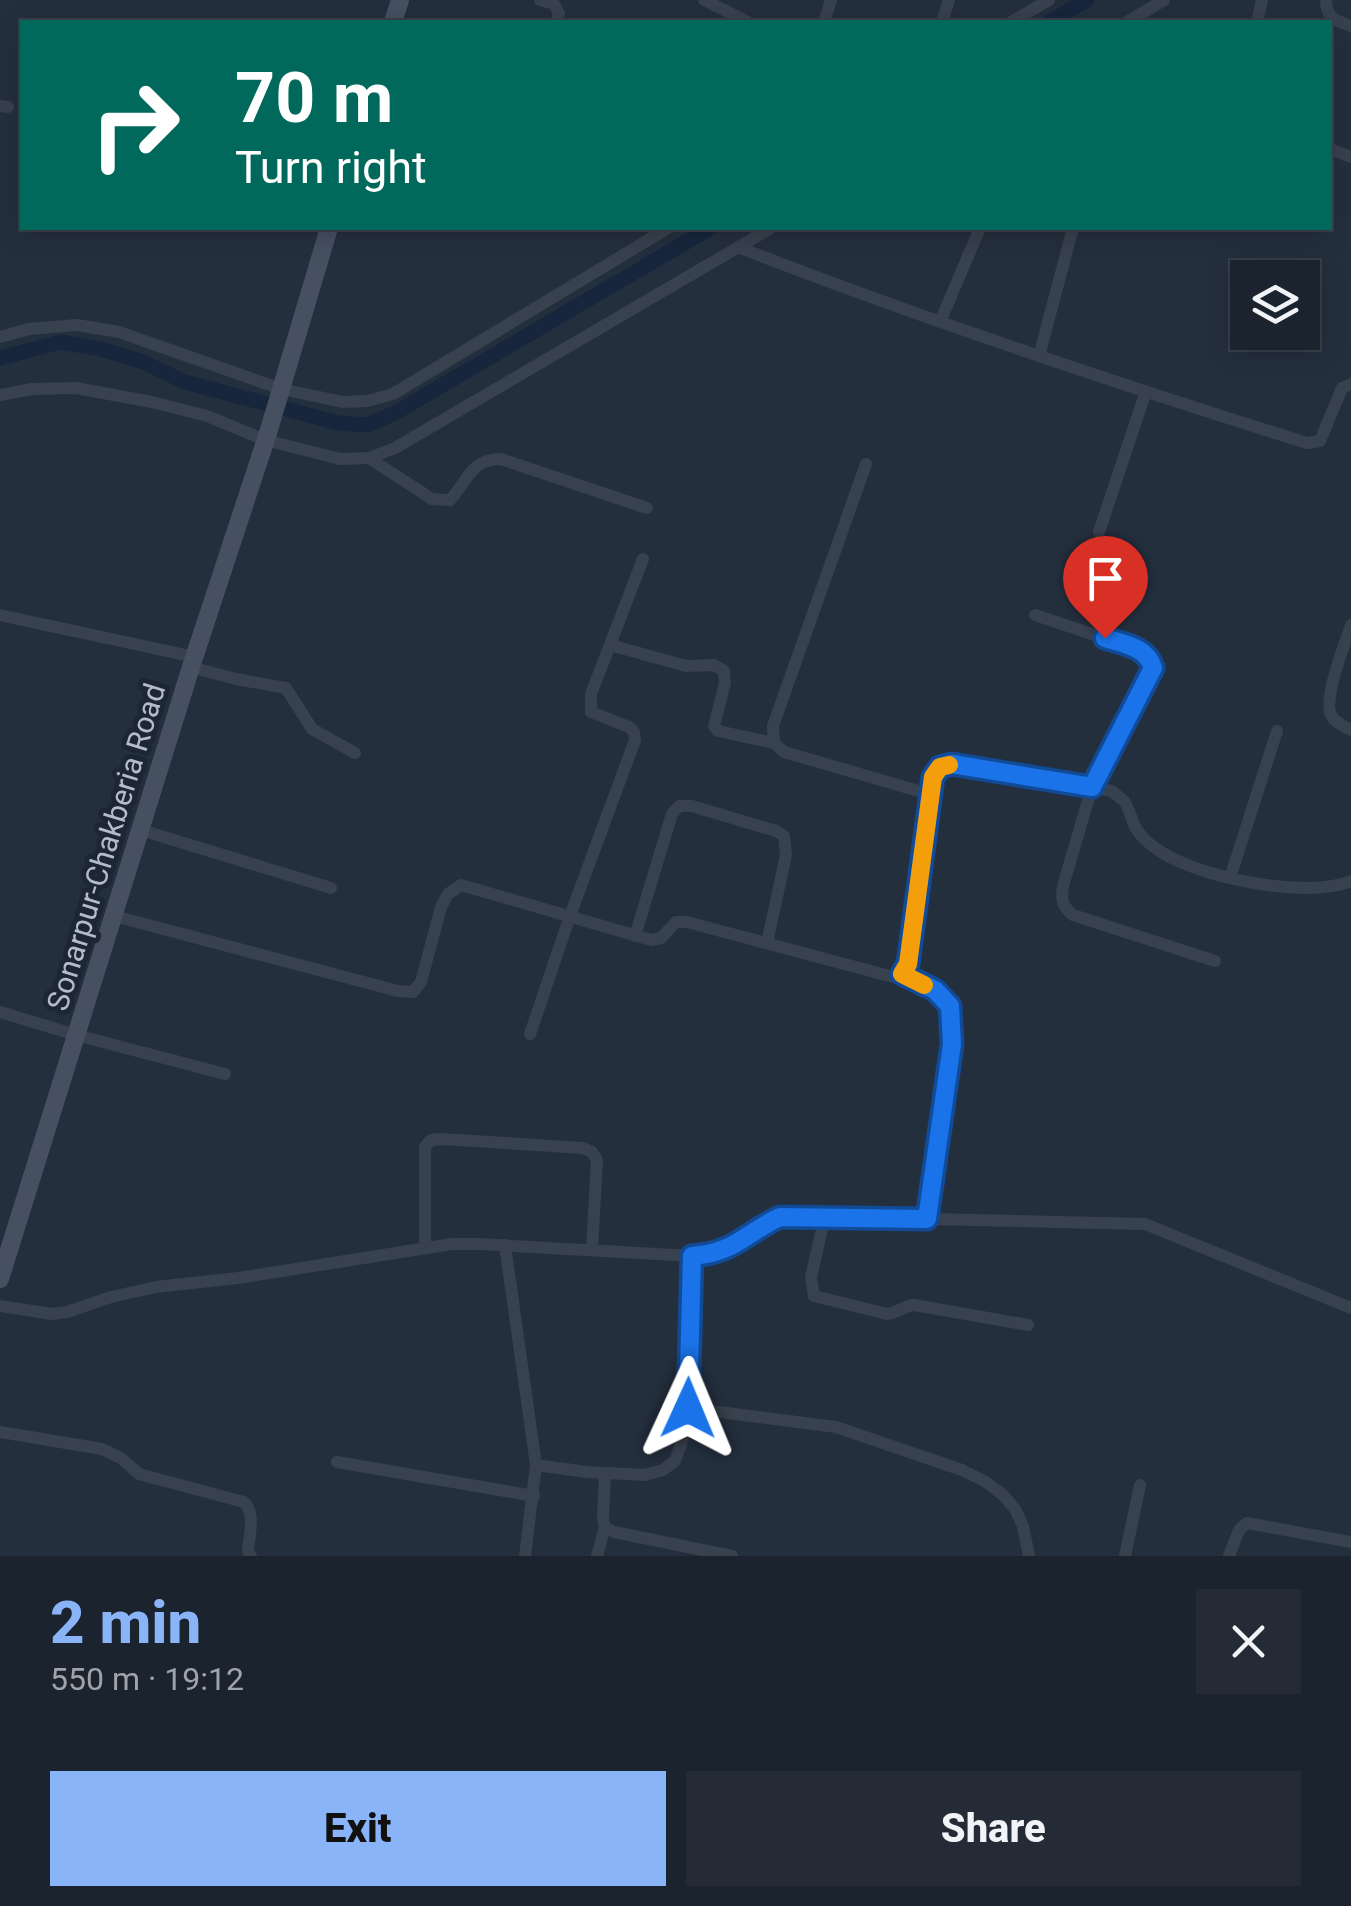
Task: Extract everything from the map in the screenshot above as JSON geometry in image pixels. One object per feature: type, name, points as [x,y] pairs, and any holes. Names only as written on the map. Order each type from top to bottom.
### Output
[{"type":"main road","points":[[280,391],[327,230]]},
{"type":"main road","name":"Sonarpur-Chakberia Road","points":[[0,1277],[6,1235],[76,1035],[280,391]]},
{"type":"street","points":[[540,0],[554,4],[559,14],[557,20]]},
{"type":"street","points":[[704,0],[744,20]]},
{"type":"street","points":[[1014,20],[1049,0]]},
{"type":"street","points":[[1130,20],[1164,0]]},
{"type":"street","points":[[1326,0],[1326,10],[1334,20],[1351,26]]},
{"type":"street","points":[[0,337],[77,325],[120,332],[280,391],[344,402],[368,401],[393,394],[665,230]]},
{"type":"street","points":[[0,395],[32,389],[76,388],[207,416],[340,459],[369,458],[395,448],[768,230]]},
{"type":"street","points":[[940,322],[979,230]]},
{"type":"street","points":[[1039,356],[1072,230]]},
{"type":"street","points":[[738,247],[1145,394],[1314,444],[1324,434],[1342,388],[1351,384]]},
{"type":"street","points":[[1099,532],[1145,394]]},
{"type":"street","points":[[369,458],[441,502],[450,500],[475,466],[490,458],[500,458],[648,508]]},
{"type":"street","points":[[774,742],[773,726],[866,464]]},
{"type":"street","points":[[530,1034],[635,740],[629,727],[591,712],[590,706],[591,694],[643,559]]},
{"type":"street","points":[[1035,614],[1140,650],[1150,658],[1153,668],[1092,787],[1063,886],[1061,898],[1065,908],[1073,915],[1215,961]]},
{"type":"street","points":[[0,615],[193,662],[236,679],[286,688],[312,729],[355,753]]},
{"type":"street","points":[[1351,625],[1329,709],[1332,718],[1351,730]]},
{"type":"street","points":[[610,645],[686,666],[714,665],[724,671],[725,683],[714,726],[718,732],[774,742],[784,752],[929,794]]},
{"type":"street","points":[[1230,878],[1278,731]]},
{"type":"street","points":[[114,916],[414,992],[421,982],[441,907],[448,894],[460,885],[652,940],[661,938],[676,922],[688,922],[893,977],[902,974],[908,964],[933,777],[940,767],[952,764],[1112,791],[1126,803],[1137,830],[1154,847],[1176,860],[1230,878],[1312,888],[1338,887],[1351,881]]},
{"type":"street","points":[[636,936],[672,814],[679,806],[692,806],[784,836],[786,854],[767,944]]},
{"type":"street","points":[[140,830],[331,888]]},
{"type":"street","points":[[902,974],[935,990],[950,1006],[952,1044],[927,1219]]},
{"type":"street","points":[[0,1012],[225,1074]]},
{"type":"street","points":[[425,1248],[425,1147],[431,1140],[442,1139],[583,1148],[592,1152],[597,1160],[592,1249]]},
{"type":"street","points":[[825,1216],[810,1277],[814,1296],[887,1314],[914,1305],[1028,1325]]},
{"type":"street","points":[[0,1306],[52,1314],[156,1287],[425,1248],[478,1244],[710,1255],[728,1250],[780,1217],[825,1216],[1145,1224],[1351,1308]]},
{"type":"street","points":[[505,1245],[536,1465],[525,1556]]},
{"type":"street","points":[[536,1465],[645,1474],[663,1470],[675,1460],[688,1408],[692,1256]]},
{"type":"street","points":[[688,1408],[836,1428],[962,1470],[986,1482],[1016,1509],[1030,1556]]},
{"type":"street","points":[[0,1432],[102,1450],[121,1458],[139,1474],[244,1502],[251,1514],[251,1556]]},
{"type":"street","points":[[337,1462],[534,1496]]},
{"type":"street","points":[[597,1556],[605,1526],[605,1473]]},
{"type":"street","points":[[1124,1556],[1140,1486]]},
{"type":"street","points":[[1229,1556],[1239,1530],[1247,1524],[1351,1542]]},
{"type":"street","points":[[605,1526],[614,1532],[732,1556]]},
{"type":"waterway","points":[[1052,20],[1087,0]]},
{"type":"waterway","points":[[0,358],[61,342],[101,349],[143,362],[185,382],[338,423],[367,425],[395,413],[707,230]]},
{"type":"slow traffic","points":[[924,985],[902,974],[908,964],[929,794],[933,777],[940,767],[949,765]]},
{"type":"route","points":[[688,1408],[692,1256],[728,1250],[780,1217],[927,1219],[952,1044],[950,1006],[935,990],[902,974],[908,964],[933,777],[940,767],[952,764],[1092,787],[1153,668],[1150,658],[1140,650],[1105,638]]}]
